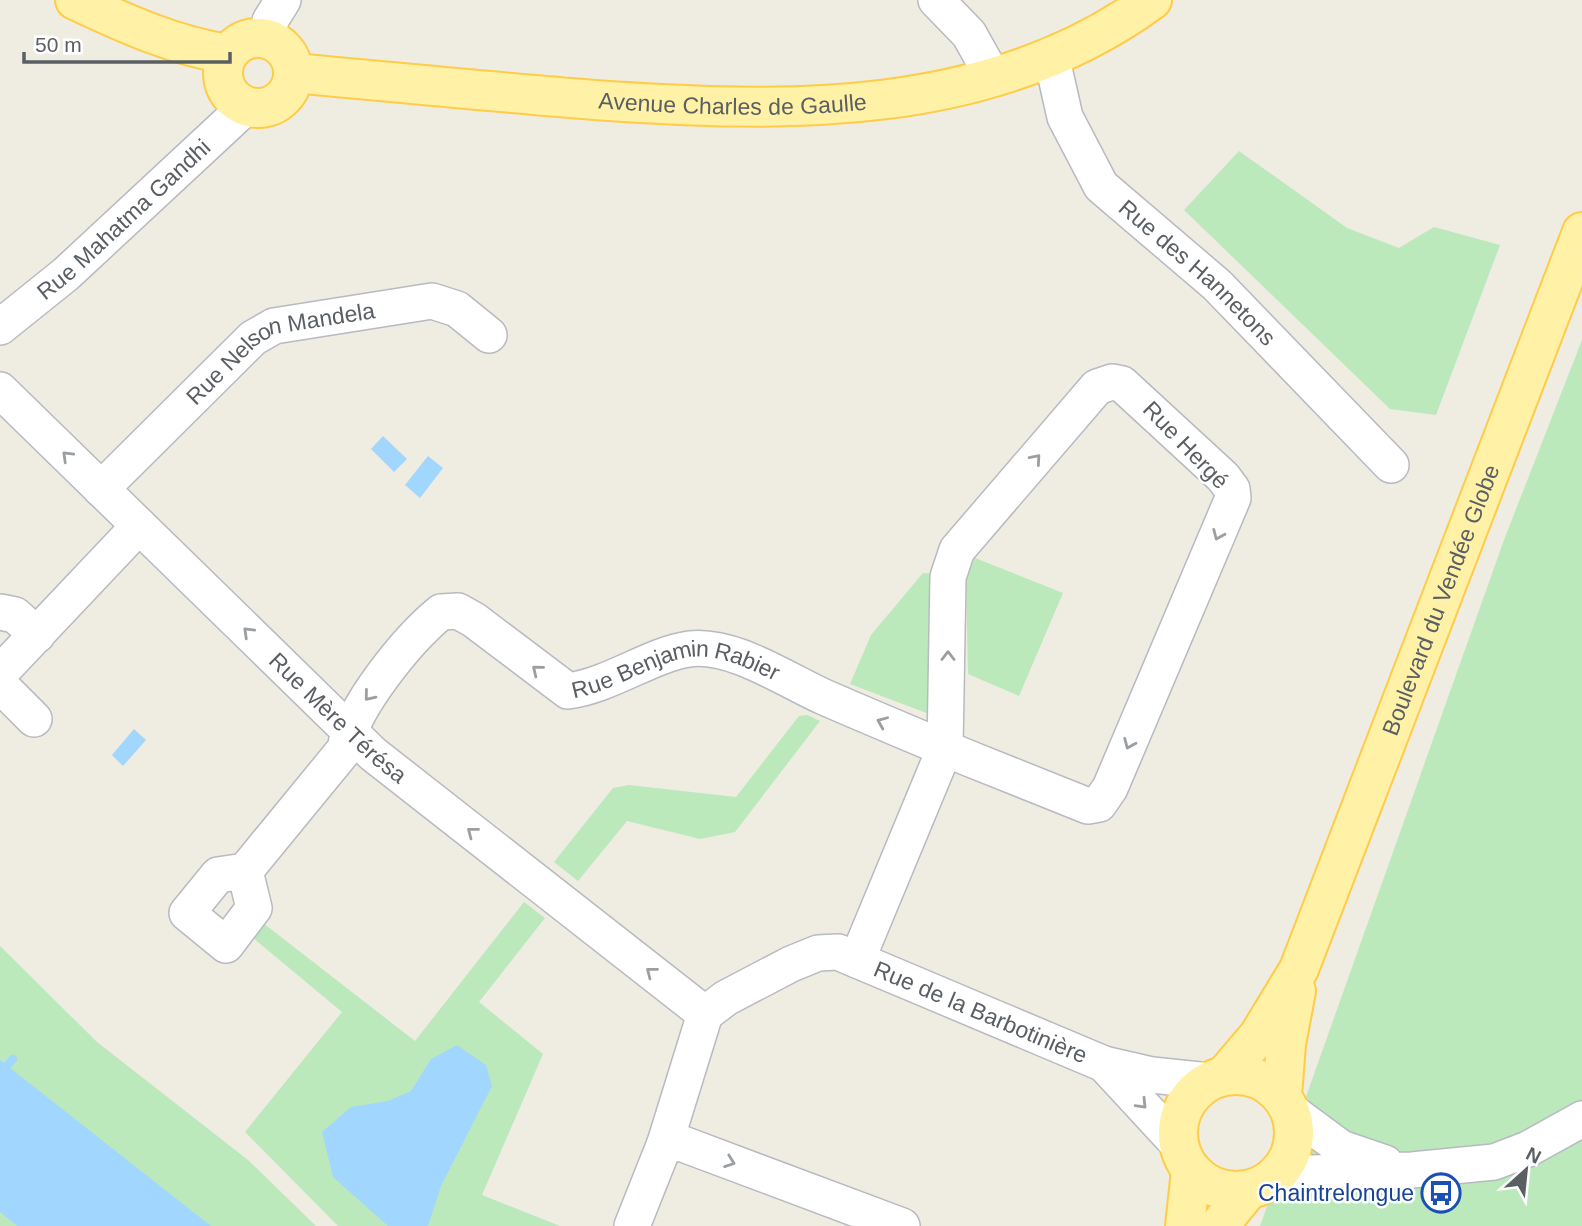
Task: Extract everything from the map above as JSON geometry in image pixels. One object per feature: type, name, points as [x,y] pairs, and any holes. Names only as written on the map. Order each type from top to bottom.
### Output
[{"type":"main road","points":[[75,0],[134,27],[208,51],[228,54]]},
{"type":"main road","name":"Avenue Charles de Gaulle","points":[[293,73],[417,87],[713,108],[834,107],[934,92],[1023,68],[1144,2]]},
{"type":"main road","points":[[269,39],[287,52],[293,73],[288,92],[272,105],[263,108],[243,104],[227,89],[223,77],[228,54],[246,40],[269,39]]},
{"type":"main road","name":"Boulevard du Vendée Globe","points":[[1217,1078],[1259,1035],[1299,969],[1582,233]]},
{"type":"main road","name":"Boulevard du Vendée Globe","points":[[1286,1104],[1286,1044],[1299,969]]},
{"type":"main road","points":[[1185,1226],[1184,1157],[1177,1125],[1183,1107],[1194,1092],[1217,1078],[1246,1075],[1265,1082],[1286,1104],[1295,1128],[1294,1145],[1263,1182],[1219,1226]]},
{"type":"main road","points":[[1184,1157],[1217,1188],[1263,1182]]},
{"type":"street","points":[[269,39],[270,21],[283,0]]},
{"type":"street","points":[[936,0],[969,34],[993,77]]},
{"type":"street","name":"Rue des Hannetons","points":[[1051,55],[1065,117],[1101,186],[1217,285],[1391,465]]},
{"type":"street","name":"Rue Mahatma Gandhi","points":[[0,327],[66,274],[236,116],[243,104]]},
{"type":"street","name":"Rue Nelson Mandela","points":[[101,489],[253,338],[274,326],[432,301],[457,309],[489,335]]},
{"type":"street","name":"Rue Hergé","points":[[1112,382],[1122,384],[1223,477],[1232,489],[1233,498],[1110,788],[1099,804],[1088,806],[945,748],[948,577],[957,550],[1097,387],[1112,382]]},
{"type":"street","name":"Rue Mère Térésa","points":[[0,390],[383,762],[705,1014]]},
{"type":"street","points":[[0,673],[139,526]]},
{"type":"street","name":"Rue Benjamin Rabier","points":[[348,730],[362,704],[430,621],[441,612],[458,611],[474,620],[568,691],[587,688],[687,649],[709,648],[732,654],[945,748]]},
{"type":"street","points":[[0,612],[15,615],[37,635]]},
{"type":"street","points":[[0,685],[34,719]]},
{"type":"street","points":[[246,871],[345,749],[348,730]]},
{"type":"street","points":[[857,960],[945,748]]},
{"type":"street","name":"Rue de la Barbotinière","points":[[705,1014],[726,998],[818,953],[838,952],[1104,1064],[1152,1075],[1217,1078]]},
{"type":"street","points":[[632,1226],[665,1143],[705,1014]]},
{"type":"street","name":"Rue de la Barbotinière","points":[[1104,1064],[1184,1157]]},
{"type":"street","points":[[1286,1104],[1341,1148],[1412,1170]]},
{"type":"street","points":[[1263,1182],[1494,1162],[1528,1149],[1582,1119]]},
{"type":"street","points":[[665,1143],[683,1144],[902,1226]]},
{"type":"green space","points":[[1239,151],[1347,228],[1399,248],[1434,227],[1500,245],[1436,415],[1390,409],[1184,210]]},
{"type":"green space","points":[[1582,340],[1582,1226],[1260,1226],[1504,540]]},
{"type":"green space","points":[[975,558],[1063,593],[1019,696],[968,674],[966,578]]},
{"type":"green space","points":[[923,573],[936,574],[929,714],[850,684],[871,635]]},
{"type":"green space","points":[[807,715],[820,721],[735,832],[700,839],[627,821],[578,881],[554,862],[613,788],[629,785],[736,797],[799,716]]},
{"type":"green space","points":[[524,902],[545,918],[479,1002],[543,1054],[482,1195],[560,1226],[338,1226],[245,1132],[342,1012],[253,938],[263,923],[415,1041]]},
{"type":"green space","points":[[0,946],[97,1042],[248,1160],[316,1226],[0,1226]]},
{"type":"water","points":[[383,436],[407,459],[394,472],[371,449]]},
{"type":"water","points":[[428,456],[443,468],[420,498],[405,485]]},
{"type":"water","points":[[134,729],[146,740],[123,766],[112,755]]},
{"type":"water","points":[[457,1045],[486,1065],[492,1086],[441,1186],[428,1226],[388,1226],[333,1177],[322,1132],[351,1107],[388,1101],[411,1091],[431,1059]]},
{"type":"water","points":[[0,1060],[211,1226],[17,1226],[0,1212]]},
{"type":"waterway","points":[[0,1073],[13,1059]]},
{"type":"place","name":"Chaintrelongue","points":[[1441,1193]]}]
